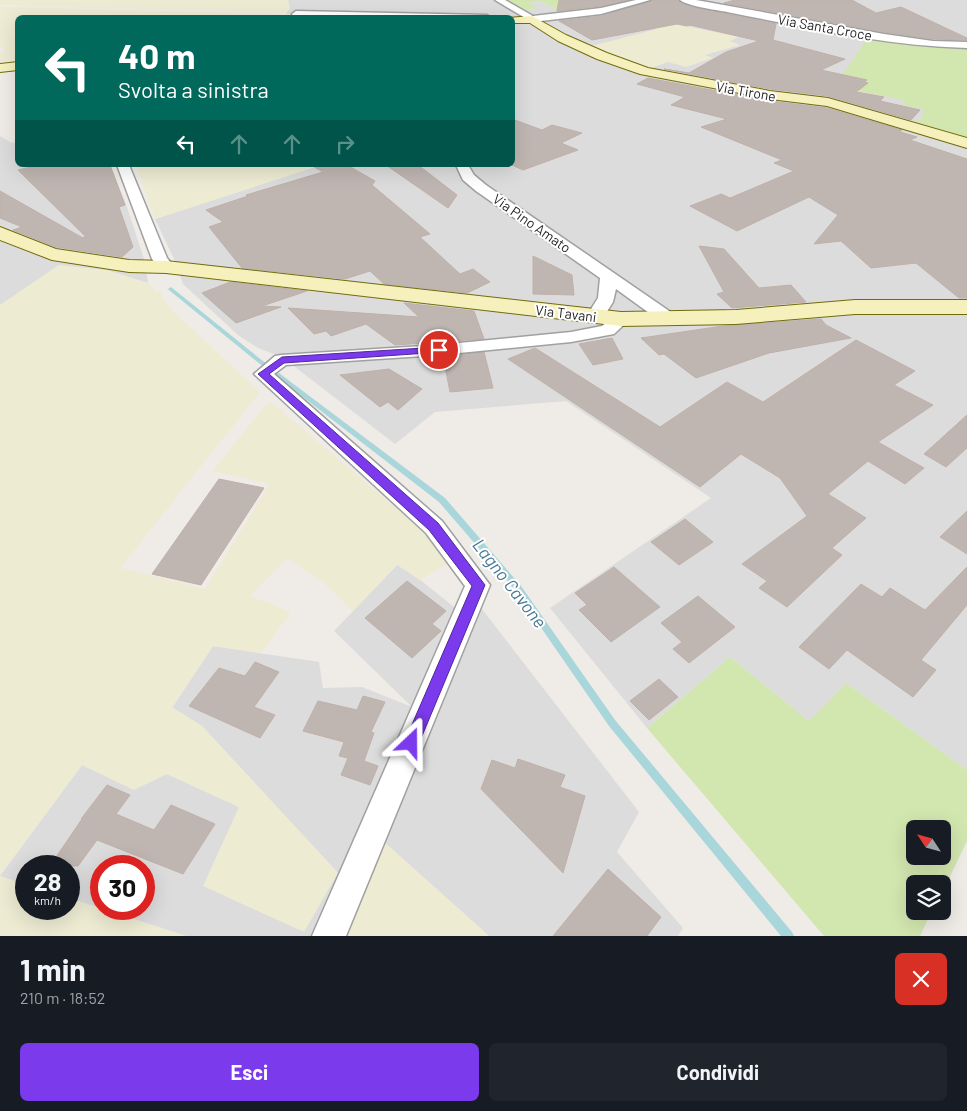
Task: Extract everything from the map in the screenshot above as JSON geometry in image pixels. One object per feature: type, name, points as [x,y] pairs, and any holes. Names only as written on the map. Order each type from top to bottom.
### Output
[{"type":"street","points":[[499,0],[532,19]]},
{"type":"street","points":[[515,20],[601,11],[646,0]]},
{"type":"street","name":"Via Santa Croce","points":[[684,0],[750,14],[880,36],[936,44],[967,45]]},
{"type":"street","points":[[296,14],[344,15]]},
{"type":"street","name":"Via Tirone","points":[[532,19],[562,38],[623,65],[770,95],[828,102],[967,143]]},
{"type":"street","points":[[0,63],[15,64]]},
{"type":"street","points":[[0,68],[15,65]]},
{"type":"street","points":[[124,167],[160,259],[166,267]]},
{"type":"street","name":"Via Pino Amato","points":[[463,167],[468,177],[481,188],[669,319]]},
{"type":"street","name":"Via Tavani","points":[[0,233],[52,254],[129,266],[166,267],[620,319],[736,317],[855,307],[967,307]]},
{"type":"street","points":[[595,317],[604,306],[609,293],[608,276]]},
{"type":"street","points":[[329,936],[478,585],[434,526],[263,374],[282,360],[439,350],[572,337],[608,330],[620,319]]},
{"type":"shaded area","points":[[0,0],[288,0],[290,9],[283,12],[0,5]]},
{"type":"shaded area","points":[[288,0],[505,0],[527,10],[537,9],[527,3],[540,1],[556,9],[585,6],[586,0],[967,0],[967,770],[846,683],[809,721],[730,657],[647,728],[550,608],[711,498],[566,401],[435,412],[395,444],[282,357],[258,348],[238,335],[183,284],[175,261],[155,219],[315,167],[515,167],[515,15],[286,14],[289,9]]},
{"type":"shaded area","points":[[0,7],[298,15],[15,15],[15,60],[0,61],[0,53],[5,50],[0,46]]},
{"type":"shaded area","points":[[671,23],[739,37],[730,41],[740,45],[705,55],[713,58],[686,67],[668,62],[648,69],[588,47],[657,29],[642,25]]},
{"type":"shaded area","points":[[0,136],[12,143],[15,142],[15,167],[111,167],[126,204],[144,259],[148,283],[106,270],[0,305]]},
{"type":"shaded area","points":[[137,167],[315,167],[155,219]]},
{"type":"shaded area","points":[[59,265],[106,270],[148,283],[156,292],[160,291],[164,301],[180,318],[260,392],[120,568],[205,589],[270,484],[213,471],[262,409],[271,402],[424,532],[450,562],[420,580],[397,565],[353,611],[324,583],[287,558],[250,596],[291,612],[261,653],[213,646],[172,707],[202,726],[338,873],[304,932],[203,886],[239,807],[167,774],[134,790],[82,765],[0,875],[0,305]]},
{"type":"shaded area","points":[[399,563],[454,607],[468,591],[639,812],[617,852],[683,928],[678,936],[489,936],[384,842],[347,936],[186,936],[136,920],[155,920],[155,855],[90,855],[90,905],[80,902],[80,855],[16,855],[82,765],[133,789],[167,774],[239,807],[338,873],[202,726],[172,708],[213,646],[319,662],[323,688],[362,687],[412,707],[334,631]]},
{"type":"shaded area","points":[[384,842],[489,936],[347,936]]},
{"type":"shaded area","points":[[15,856],[15,881],[0,876]]},
{"type":"shaded area","points":[[0,876],[15,881],[15,920],[80,920],[80,902],[90,905],[90,920],[137,920],[186,936],[0,936]]},
{"type":"green space","points":[[505,0],[566,0],[594,10],[568,13],[540,1],[528,3],[538,9],[527,10]]},
{"type":"green space","points":[[869,36],[967,47],[967,140],[914,124],[923,116],[923,109],[903,105],[904,100],[854,90],[841,77]]},
{"type":"green space","points":[[730,657],[809,721],[846,683],[967,770],[967,841],[951,875],[906,875],[906,920],[928,920],[920,936],[824,936],[647,728]]},
{"type":"building","points":[[559,0],[628,0],[601,6],[557,11]]},
{"type":"building","points":[[652,0],[676,0],[697,8],[776,24],[773,40],[845,59],[821,70],[867,80],[864,82],[868,83],[856,92],[884,97],[880,101],[920,110],[911,120],[828,96],[770,89],[664,69],[689,73],[726,52],[759,41],[690,25],[677,24],[592,40],[559,21],[602,16]]},
{"type":"building","points":[[735,0],[852,0],[876,13],[901,7],[967,38],[967,40],[933,39],[884,32],[724,3]]},
{"type":"building","points":[[648,78],[770,101],[827,108],[902,130],[900,132],[917,137],[910,140],[967,159],[967,298],[959,298],[916,263],[871,268],[841,241],[814,244],[838,215],[809,197],[737,231],[690,206],[721,194],[730,198],[794,171],[774,163],[782,160],[701,127],[727,119],[671,105],[685,97],[637,84]]},
{"type":"building","points":[[515,120],[542,130],[552,125],[582,133],[561,143],[578,150],[523,170],[515,166]]},
{"type":"building","points":[[30,167],[111,167],[125,205],[119,207],[133,247],[122,257],[56,247],[13,230],[22,227],[0,218],[0,191],[83,238],[85,236],[18,170]]},
{"type":"building","points":[[314,167],[350,167],[375,181],[372,185],[430,234],[420,237],[460,274],[473,269],[490,282],[467,293],[384,284],[370,271],[345,279],[242,268],[209,227],[223,222],[206,210],[248,196],[246,195],[323,172]]},
{"type":"building","points":[[389,167],[421,167],[457,195],[448,208]]},
{"type":"building","points":[[699,246],[724,249],[759,288],[791,285],[806,302],[732,308],[717,294],[724,292]]},
{"type":"building","points":[[533,256],[572,275],[574,295],[533,294]]},
{"type":"building","points":[[230,282],[307,291],[262,306],[281,307],[236,323],[202,293]]},
{"type":"building","points":[[404,303],[474,311],[484,339],[395,345],[366,324],[331,336],[326,331],[314,334],[288,308],[419,317]]},
{"type":"building","points":[[821,319],[826,325],[851,338],[769,353],[696,378],[664,354],[659,355],[641,338],[723,326]]},
{"type":"building","points":[[612,338],[623,359],[593,365],[579,344]]},
{"type":"building","points":[[856,340],[915,371],[894,385],[933,405],[878,442],[924,468],[905,484],[868,461],[828,494],[866,518],[832,548],[842,555],[787,607],[759,588],[767,581],[742,564],[807,516],[780,478],[741,454],[700,487],[508,359],[535,348],[660,427],[727,382],[763,402]]},
{"type":"building","points":[[484,352],[493,388],[450,392],[443,356]]},
{"type":"building","points":[[389,369],[422,389],[398,410],[388,402],[380,407],[340,375]]},
{"type":"building","points":[[967,415],[967,448],[946,467],[924,454]]},
{"type":"building","points":[[219,479],[264,488],[201,585],[152,574]]},
{"type":"building","points":[[967,511],[967,554],[940,537]]},
{"type":"building","points":[[685,519],[713,542],[679,565],[651,542]]},
{"type":"building","points":[[614,567],[660,607],[611,642],[579,610],[587,605],[575,593]]},
{"type":"building","points":[[967,567],[967,605],[921,660],[936,670],[913,697],[847,650],[829,669],[799,647],[861,584],[882,597],[890,588],[925,610]]},
{"type":"building","points":[[407,581],[446,611],[432,624],[441,631],[412,658],[365,618]]},
{"type":"building","points":[[698,596],[735,627],[689,663],[673,649],[682,642],[661,623]]},
{"type":"building","points":[[255,662],[279,672],[254,707],[275,715],[260,738],[189,706],[219,668],[245,676]]},
{"type":"building","points":[[659,679],[678,697],[649,720],[630,701]]},
{"type":"building","points":[[363,696],[385,702],[371,732],[374,733],[364,761],[378,766],[370,785],[341,775],[348,758],[339,756],[344,742],[303,731],[318,701],[357,710]]},
{"type":"building","points":[[518,759],[565,775],[560,787],[585,796],[563,873],[481,789],[492,760],[515,768]]},
{"type":"building","points":[[107,785],[130,795],[116,814],[154,830],[171,805],[215,824],[183,874],[155,863],[155,855],[135,855],[97,840],[80,863],[80,855],[57,855],[81,819]]},
{"type":"building","points":[[608,869],[661,917],[647,936],[553,936]]},
{"type":"waterway","name":"Lagno Cavone","points":[[171,289],[257,359],[442,500],[518,588],[612,723],[788,936]]},
{"type":"route","points":[[411,743],[478,585],[434,526],[263,374],[282,360],[439,350]]}]
